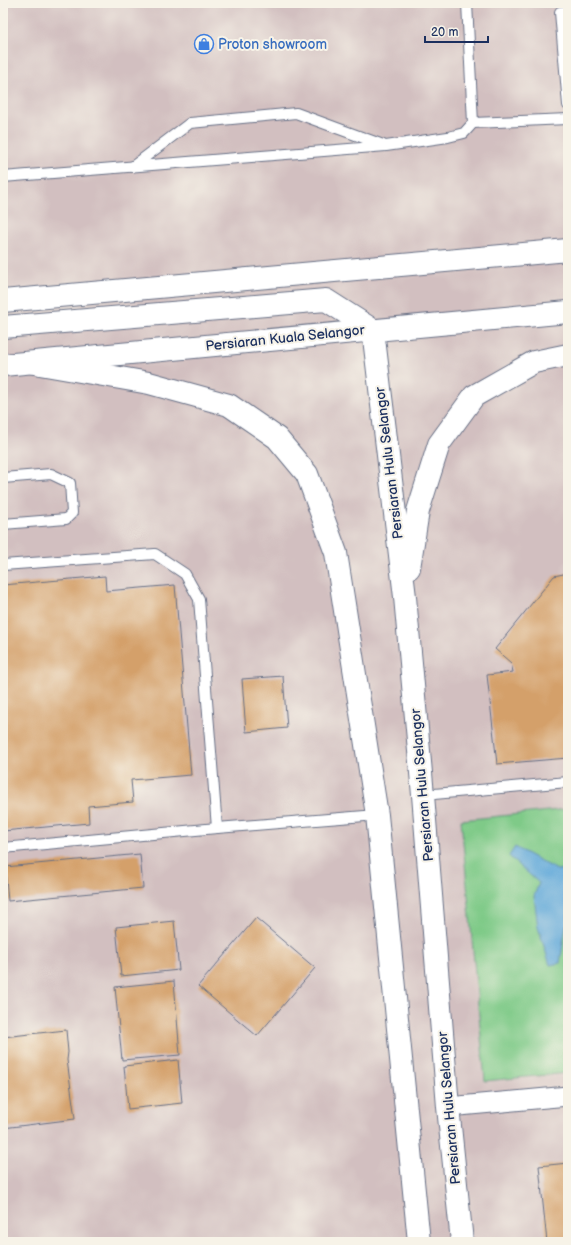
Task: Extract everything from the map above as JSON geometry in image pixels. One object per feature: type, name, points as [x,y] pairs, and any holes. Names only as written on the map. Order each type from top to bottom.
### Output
[{"type":"main road","points":[[3,302],[568,250]]},
{"type":"main road","points":[[3,327],[326,300],[373,330]]},
{"type":"main road","name":"Persiaran Kuala Selangor","points":[[3,365],[568,312]]},
{"type":"main road","name":"Persiaran Hulu Selangor","points":[[373,330],[405,597],[423,795],[448,1107],[462,1242]]},
{"type":"main road","points":[[405,597],[418,510],[439,444],[474,396],[534,362],[568,355]]},
{"type":"main road","points":[[34,362],[149,382],[229,405],[277,438],[307,474],[336,553],[377,815],[418,1242]]},
{"type":"street","points":[[448,1107],[568,1096]]},
{"type":"lane","points":[[3,177],[386,146],[448,137],[464,133],[473,123],[467,3]]},
{"type":"lane","points":[[568,11],[560,12],[568,105]]},
{"type":"lane","points":[[132,167],[190,123],[296,113],[386,146]]},
{"type":"lane","points":[[473,123],[568,119]]},
{"type":"lane","points":[[3,478],[51,474],[70,483],[72,513],[66,519],[3,524]]},
{"type":"lane","points":[[3,565],[155,554],[185,574],[199,599],[217,828]]},
{"type":"lane","points":[[423,795],[568,782]]},
{"type":"lane","points":[[3,848],[377,815]]},
{"type":"shaded area","points":[[3,3],[568,3],[568,1242],[3,1242]]},
{"type":"green space","points":[[568,809],[568,1073],[485,1081],[461,820]]},
{"type":"water","points":[[515,847],[557,870],[568,869],[568,924],[566,925],[560,963],[550,965],[538,927],[534,896],[539,883],[509,856]]},
{"type":"building","points":[[568,573],[568,758],[497,764],[487,675],[513,672],[511,663],[495,649],[554,576]]},
{"type":"building","points":[[105,576],[106,591],[175,585],[191,775],[131,780],[133,802],[88,806],[89,823],[3,831],[3,585]]},
{"type":"building","points":[[283,676],[287,728],[246,732],[242,679]]},
{"type":"building","points":[[140,854],[143,888],[8,901],[5,867]]},
{"type":"building","points":[[256,918],[315,968],[257,1036],[198,986]]},
{"type":"building","points":[[174,921],[179,970],[121,976],[116,927]]},
{"type":"building","points":[[174,981],[180,1055],[122,1060],[115,987]]},
{"type":"building","points":[[66,1030],[68,1052],[67,1060],[75,1119],[3,1128],[3,1037]]},
{"type":"building","points":[[178,1060],[182,1103],[128,1109],[124,1066]]},
{"type":"building","points":[[568,1163],[568,1242],[547,1242],[539,1166]]},
{"type":"place","name":"Proton showroom","points":[[204,44]]}]
